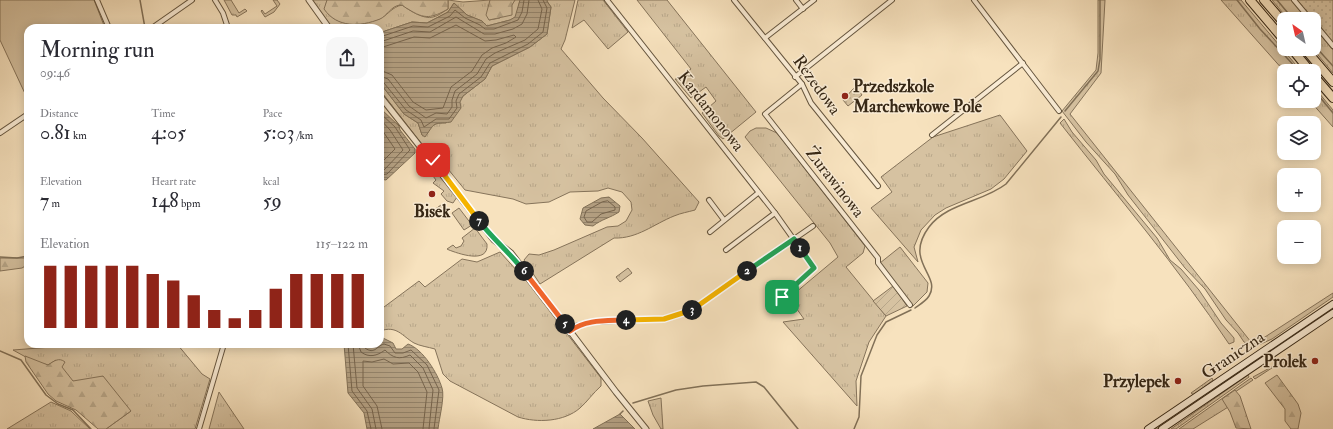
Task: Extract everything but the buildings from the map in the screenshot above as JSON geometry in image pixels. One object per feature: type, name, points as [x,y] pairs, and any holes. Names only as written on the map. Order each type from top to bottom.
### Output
[{"type":"highway","points":[[1250,0],[1277,32]]},
{"type":"highway","points":[[1264,0],[1277,16]]},
{"type":"highway","points":[[1298,56],[1304,64]]},
{"type":"highway","points":[[1311,56],[1333,82]]},
{"type":"highway","points":[[1321,84],[1333,98]]},
{"type":"main road","name":"Graniczna","points":[[1148,429],[1333,304]]},
{"type":"main road","name":"Graniczna","points":[[1162,429],[1333,313]]},
{"type":"street","points":[[97,0],[107,24]]},
{"type":"street","points":[[158,24],[192,0]]},
{"type":"street","points":[[215,0],[223,13],[227,24]]},
{"type":"street","points":[[309,0],[326,24]]},
{"type":"street","name":"Kardamonowa","points":[[607,0],[775,213],[814,268],[773,304]]},
{"type":"street","name":"Rezedowa","points":[[734,0],[802,84],[811,103],[878,186]]},
{"type":"street","points":[[796,0],[803,9]]},
{"type":"street","points":[[764,38],[814,0]]},
{"type":"street","points":[[795,77],[892,0]]},
{"type":"street","points":[[974,0],[1059,111]]},
{"type":"street","points":[[1294,0],[1304,12]]},
{"type":"street","points":[[1321,31],[1333,46]]},
{"type":"street","points":[[932,135],[1023,63]]},
{"type":"street","name":"Żurawinowa","points":[[802,84],[765,114],[878,258],[878,263],[910,305]]},
{"type":"street","points":[[384,101],[494,240],[511,254],[646,429]]},
{"type":"street","points":[[0,133],[24,117]]},
{"type":"street","points":[[710,232],[758,193]]},
{"type":"street","points":[[709,200],[724,220]]},
{"type":"street","points":[[726,250],[775,213]]},
{"type":"street","points":[[570,331],[576,326],[592,322],[672,318],[691,310],[813,226]]},
{"type":"street","points":[[199,429],[223,348]]},
{"type":"green space","points":[[0,0],[94,0],[103,24],[24,24],[24,91],[0,40]]},
{"type":"green space","points":[[224,0],[231,0],[239,13],[245,9],[247,11],[237,17],[236,15],[232,15]]},
{"type":"green space","points":[[273,0],[277,0],[280,4],[274,12],[265,17],[261,11],[262,10],[265,14],[277,6]]},
{"type":"green space","points":[[312,0],[327,0],[325,9],[334,18],[339,21],[356,23],[373,21],[402,5],[421,16],[429,18],[433,17],[448,9],[448,0],[463,2],[490,0],[489,20],[500,18],[515,0],[520,0],[516,17],[487,26],[482,21],[467,15],[454,3],[448,12],[427,23],[412,22],[384,32],[384,24],[329,24]]},
{"type":"green space","points":[[327,0],[448,0],[448,9],[433,16],[424,16],[414,13],[400,5],[394,7],[385,16],[372,22],[349,24],[335,20],[329,15],[324,9]]},
{"type":"green space","points":[[490,0],[515,0],[512,5],[512,15],[489,20],[486,15]]},
{"type":"green space","points":[[575,0],[565,40],[561,49],[603,98],[642,138],[699,202],[695,210],[674,216],[638,234],[622,238],[614,238],[540,284],[524,260],[529,254],[539,255],[607,227],[618,226],[626,221],[632,210],[631,202],[622,192],[608,188],[598,191],[570,192],[549,202],[526,204],[513,199],[465,190],[435,153],[431,156],[384,95],[384,88],[404,114],[418,123],[422,135],[427,134],[434,125],[446,123],[463,96],[485,79],[492,66],[530,47],[547,34],[551,7],[547,1]]},
{"type":"green space","points":[[578,0],[603,0],[628,32],[608,49],[584,20],[572,28]]},
{"type":"green space","points":[[637,0],[667,0],[756,112],[723,139],[719,136],[702,113],[716,101],[706,87],[691,98],[675,79],[678,79],[691,69]]},
{"type":"green space","points":[[1098,0],[1105,0],[1101,73],[1070,114],[1251,342],[1248,344],[1244,342],[1226,320],[1205,289],[1185,268],[1128,195],[1115,174],[1086,142],[1062,111],[1096,70],[1098,53]]},
{"type":"green space","points":[[1221,0],[1241,0],[1277,43],[1277,56],[1288,56],[1295,64],[1278,64]]},
{"type":"green space","points":[[1272,0],[1292,0],[1301,12],[1282,12]]},
{"type":"green space","points":[[1297,0],[1333,0],[1333,43],[1321,28],[1321,12],[1307,12]]},
{"type":"green space","points":[[1321,35],[1333,50],[1333,73],[1319,56],[1321,56]]},
{"type":"green space","points":[[854,88],[857,88],[862,95],[848,106],[843,100]]},
{"type":"green space","points":[[1321,95],[1333,110],[1333,127],[1316,108],[1321,108]]},
{"type":"green space","points":[[1000,115],[1027,151],[1004,179],[991,189],[946,208],[935,215],[921,230],[914,247],[918,262],[871,208],[892,192],[881,177],[933,137]]},
{"type":"green space","points":[[1064,119],[1072,132],[1096,160],[1104,174],[1157,238],[1170,260],[1181,269],[1199,290],[1221,323],[1234,338],[1234,342],[1229,344],[1168,259],[1060,123]]},
{"type":"green space","points":[[756,128],[766,128],[777,133],[865,246],[863,253],[846,267],[886,316],[869,342],[856,381],[857,406],[783,322],[804,319],[789,298],[838,257],[830,243],[745,137],[750,131]]},
{"type":"green space","points":[[430,162],[457,197],[453,203],[447,201],[441,194],[444,191],[433,183],[436,180],[430,172],[428,173],[426,167]]},
{"type":"green space","points":[[441,205],[444,206],[444,209],[437,215],[435,214],[434,210]]},
{"type":"green space","points":[[459,208],[472,225],[464,230],[452,213]]},
{"type":"green space","points":[[475,228],[487,244],[486,250],[483,254],[472,256],[447,249],[453,245],[456,248],[461,246],[464,241],[462,238]]},
{"type":"green space","points":[[900,247],[928,283],[927,292],[913,306],[880,263]]},
{"type":"green space","points":[[500,252],[528,283],[601,378],[601,386],[574,413],[558,419],[550,420],[533,420],[518,417],[450,381],[443,374],[435,349],[414,343],[395,330],[384,330],[384,307],[419,281],[425,287],[462,259],[477,262]]},
{"type":"green space","points":[[0,258],[24,258],[24,267],[22,268],[0,271]]},
{"type":"green space","points":[[628,268],[632,273],[620,282],[616,277]]},
{"type":"green space","points":[[893,286],[907,306],[886,316],[873,301]]},
{"type":"green space","points":[[1333,293],[1333,297],[1272,339],[1254,347],[1251,346]]},
{"type":"green space","points":[[1333,307],[1333,310],[1249,367],[1248,365]]},
{"type":"green space","points":[[39,348],[180,348],[202,374],[210,379],[195,429],[106,429],[131,411],[69,379],[56,360],[48,365],[33,361],[13,350]]},
{"type":"green space","points":[[25,356],[48,365],[56,360],[65,362],[62,367],[73,381],[103,376],[131,411],[106,429],[98,429],[76,410],[56,401],[48,394],[26,362]]},
{"type":"green space","points":[[1290,357],[1293,359],[1291,361],[1278,364],[1255,379],[1253,377]]},
{"type":"green space","points":[[1243,368],[1245,370],[1157,429],[1153,429]]},
{"type":"green space","points":[[1248,375],[1249,377],[1176,429],[1171,429]]},
{"type":"green space","points":[[1277,375],[1298,404],[1301,413],[1298,429],[1291,429],[1285,421],[1285,409],[1265,383]]},
{"type":"green space","points":[[1212,378],[1213,380],[1194,395],[1191,393]]},
{"type":"green space","points":[[1251,378],[1253,380],[1235,392],[1241,399],[1193,429],[1179,429]]},
{"type":"green space","points":[[1235,390],[1240,396],[1251,429],[1236,428],[1230,412],[1222,399]]},
{"type":"green space","points":[[219,392],[244,429],[209,429]]},
{"type":"green space","points":[[661,398],[663,429],[661,429],[653,415],[648,401]]},
{"type":"green space","points":[[51,402],[71,411],[90,429],[7,429]]},
{"type":"water","points":[[520,0],[546,0],[551,7],[547,34],[530,47],[492,66],[485,79],[463,96],[460,102],[461,108],[451,122],[435,124],[425,137],[422,135],[418,123],[404,114],[384,88],[384,32],[412,22],[427,23],[448,12],[454,3],[467,15],[482,21],[487,26],[510,20],[515,17]]},
{"type":"water","points":[[384,112],[399,126],[400,130],[415,149],[415,153],[386,180],[384,180]]},
{"type":"water","points":[[609,197],[620,206],[619,212],[593,226],[585,225],[580,219],[583,208],[601,198]]},
{"type":"water","points":[[384,338],[393,343],[396,349],[402,349],[408,344],[424,356],[440,382],[443,392],[438,429],[367,429],[364,413],[348,393],[344,348],[384,348]]},
{"type":"water","points":[[620,414],[635,429],[593,429]]},
{"type":"waterway","points":[[140,0],[144,24]]},
{"type":"waterway","points":[[1065,111],[1098,71],[1100,59],[1100,0]]},
{"type":"waterway","points":[[1237,0],[1260,29],[1292,64]]},
{"type":"waterway","points":[[1277,0],[1287,12]]},
{"type":"waterway","points":[[1321,53],[1333,66]]},
{"type":"waterway","points":[[1321,98],[1333,113]]},
{"type":"waterway","points":[[915,308],[928,298],[932,288],[931,281],[921,259],[920,250],[922,239],[929,227],[945,213],[987,195],[1006,184],[1061,117]]},
{"type":"waterway","points":[[0,257],[24,257]]},
{"type":"waterway","points":[[854,429],[859,417],[861,376],[877,335],[886,322],[911,310]]},
{"type":"waterway","points":[[0,351],[21,360],[46,395],[58,404],[73,410],[91,429]]},
{"type":"waterway","points":[[633,403],[676,390],[703,386],[756,382],[764,387],[798,429]]},
{"type":"waterway","points":[[620,414],[623,411]]},
{"type":"place","name":"Przedszkole Marchewkowe Pole","points":[[845,96]]},
{"type":"place","name":"Bisek","points":[[432,194]]},
{"type":"place","name":"Prolek","points":[[1315,361]]},
{"type":"place","name":"Przylepek","points":[[1178,381]]},
{"type":"route","points":[[433,160],[494,240],[511,254],[570,331],[583,323],[664,319],[680,315],[705,301],[794,239],[814,268],[782,297]]}]
